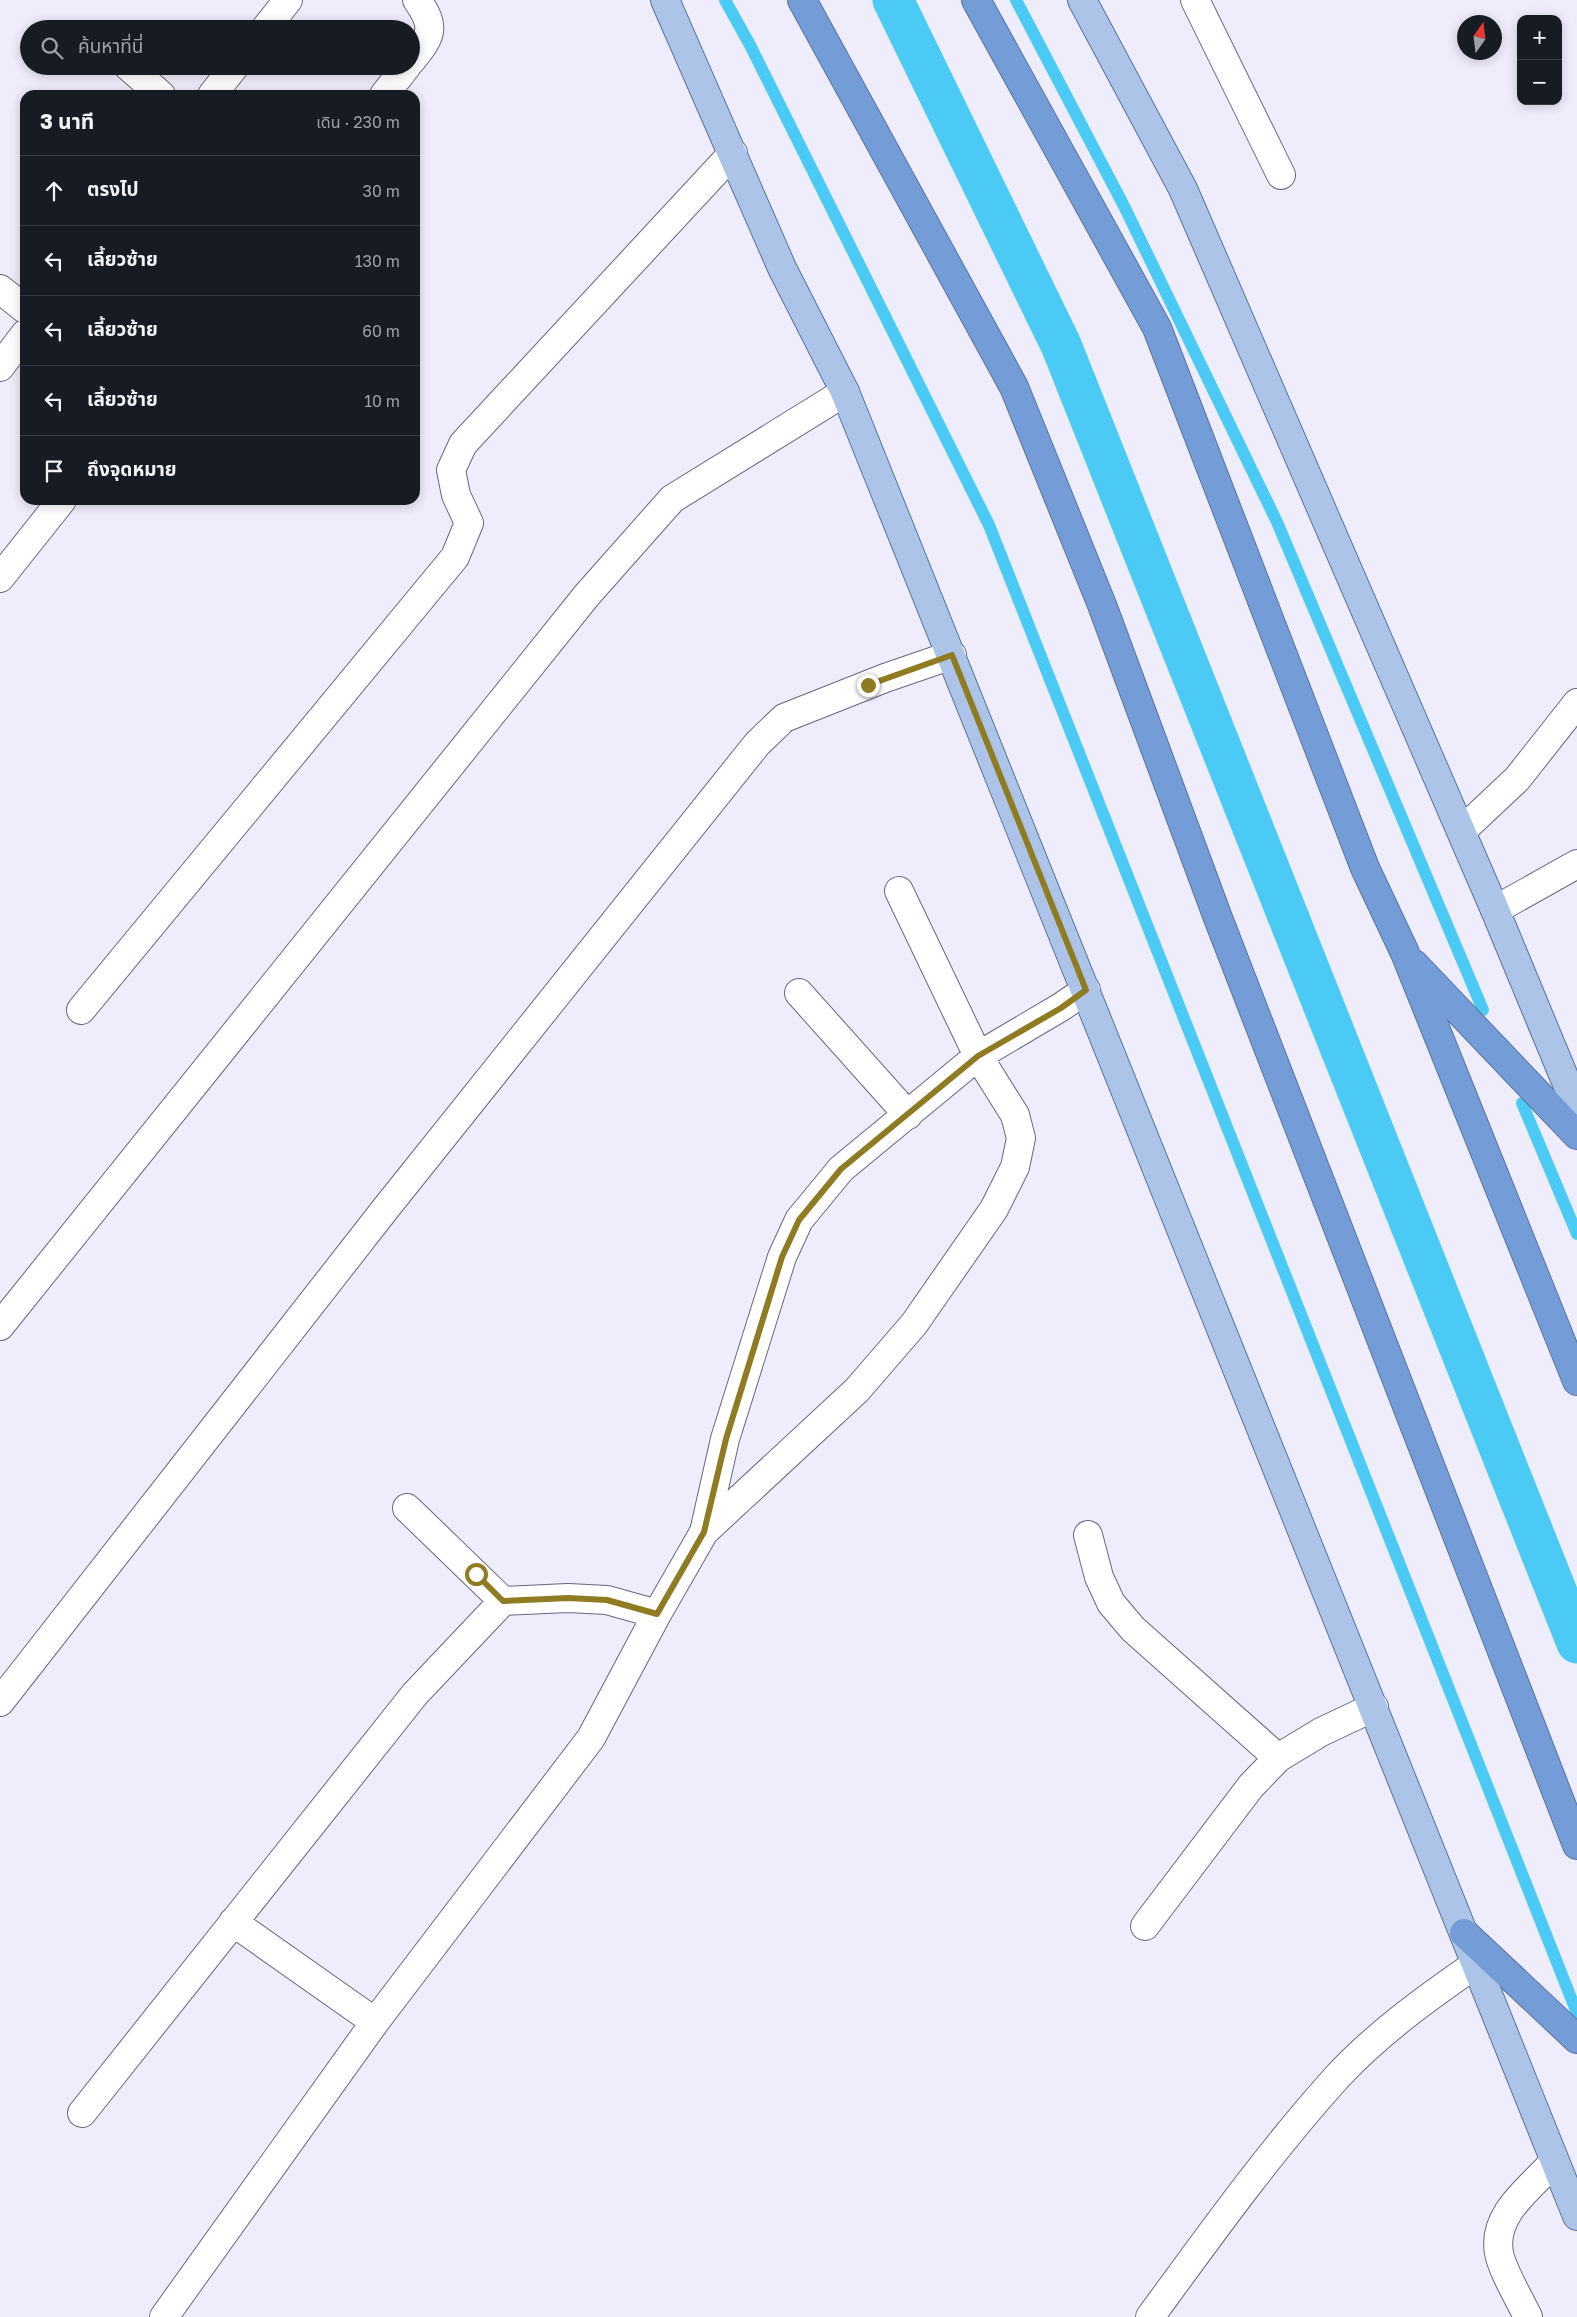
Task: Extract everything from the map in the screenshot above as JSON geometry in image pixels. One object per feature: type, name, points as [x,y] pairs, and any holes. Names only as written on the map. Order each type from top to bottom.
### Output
[{"type":"highway","points":[[802,0],[1014,387],[1102,605],[1218,918],[1577,1845]]},
{"type":"highway","points":[[976,0],[1157,328],[1365,868],[1405,954],[1577,1381]]},
{"type":"highway","points":[[1405,954],[1577,1135]]},
{"type":"highway","points":[[1464,1933],[1577,2039]]},
{"type":"main road","points":[[665,0],[782,268],[845,392],[1577,2216]]},
{"type":"main road","points":[[1082,0],[1183,189],[1495,910],[1577,1108]]},
{"type":"street","points":[[272,20],[288,0]]},
{"type":"street","points":[[417,0],[427,14],[431,28],[427,41],[420,50]]},
{"type":"street","points":[[1196,0],[1281,175]]},
{"type":"street","points":[[138,75],[156,90]]},
{"type":"street","points":[[216,90],[228,75]]},
{"type":"street","points":[[388,90],[400,75]]},
{"type":"street","points":[[81,1010],[455,557],[469,523],[456,496],[452,470],[463,444],[733,153]]},
{"type":"street","points":[[0,289],[20,305]]},
{"type":"street","points":[[0,367],[20,341]]},
{"type":"street","points":[[0,1326],[587,595],[672,499],[845,392]]},
{"type":"street","points":[[0,578],[58,505]]},
{"type":"street","points":[[0,1702],[386,1208],[757,744],[784,718],[885,678],[952,655]]},
{"type":"street","points":[[1468,826],[1517,779],[1577,703]]},
{"type":"street","points":[[1495,910],[1577,864]]},
{"type":"street","points":[[704,1532],[857,1390],[914,1324],[994,1209],[1015,1167],[1020,1138],[1015,1115],[978,1056],[899,891]]},
{"type":"street","points":[[164,2317],[375,2022],[591,1738],[657,1614],[704,1532],[728,1429],[782,1257],[799,1220],[841,1169],[978,1056],[1061,1008],[1086,990]]},
{"type":"street","points":[[799,993],[908,1115]]},
{"type":"street","points":[[408,1508],[503,1601]]},
{"type":"street","points":[[1088,1535],[1099,1577],[1111,1603],[1133,1629],[1278,1758]]},
{"type":"street","points":[[82,2113],[415,1694],[503,1601],[568,1598],[607,1600],[657,1614]]},
{"type":"street","points":[[1145,1926],[1251,1786],[1278,1758],[1321,1732],[1374,1707]]},
{"type":"street","points":[[233,1922],[375,2022]]},
{"type":"street","points":[[1150,2317],[1244,2189],[1339,2075],[1389,2029],[1476,1964]]},
{"type":"street","points":[[1528,2317],[1499,2255],[1498,2234],[1508,2211],[1552,2164],[1553,2156]]},
{"type":"waterway","points":[[725,0],[750,45],[989,525],[1577,2013]]},
{"type":"waterway","points":[[893,0],[1061,345],[1577,1643]]},
{"type":"waterway","points":[[1016,0],[1124,206],[1277,522],[1483,1010]]},
{"type":"waterway","points":[[1522,1103],[1577,1234]]},
{"type":"route","points":[[476,1574],[503,1601],[568,1598],[607,1600],[657,1614],[704,1532],[726,1439],[782,1257],[799,1220],[841,1169],[978,1056],[1061,1008],[1086,990],[952,655],[868,685]]}]
